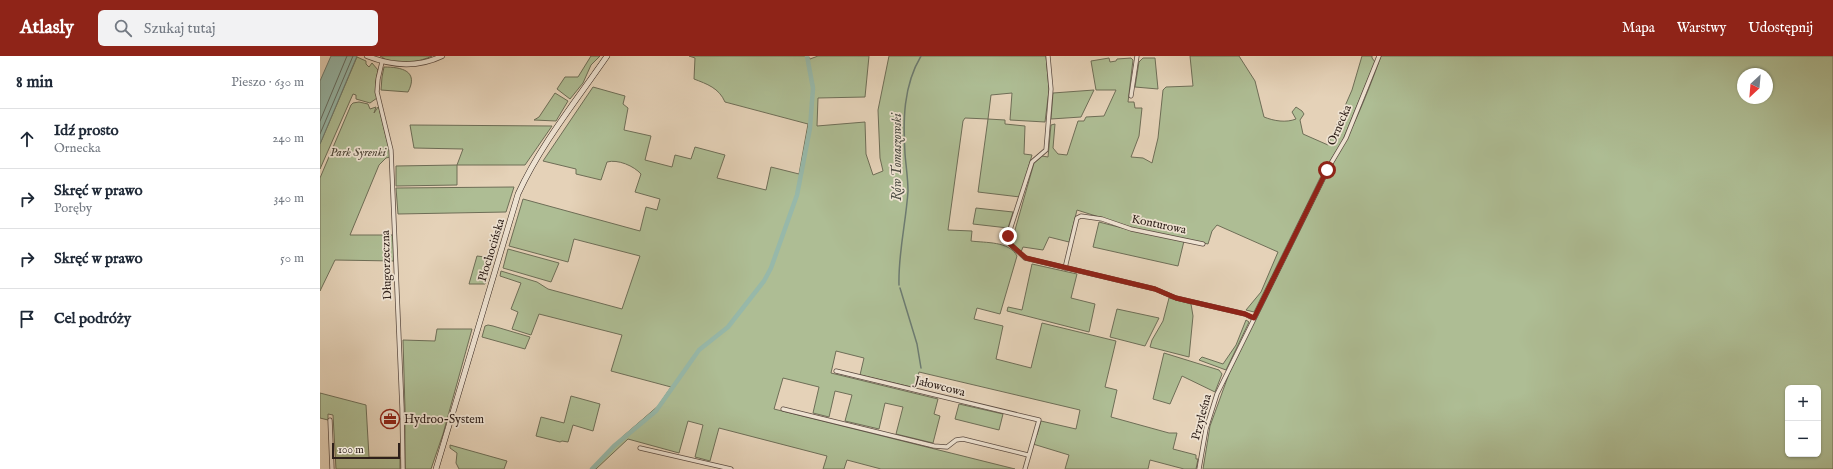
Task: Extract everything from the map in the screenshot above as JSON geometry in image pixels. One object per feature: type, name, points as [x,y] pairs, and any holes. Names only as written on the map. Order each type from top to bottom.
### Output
[{"type":"main road","name":"Płochocińska","points":[[436,469],[518,194],[529,171],[547,142],[607,56]]},
{"type":"street","points":[[369,57],[382,62],[399,65],[411,65],[427,62],[442,56]]},
{"type":"street","points":[[1048,56],[1051,90],[1046,150],[1032,162],[1008,236],[1010,244],[1022,257],[1028,259],[1155,289],[1176,298],[1245,314],[1254,318]]},
{"type":"street","points":[[1131,96],[1137,56]]},
{"type":"street","name":"Ornecka","points":[[1227,372],[1330,165],[1346,138],[1379,56]]},
{"type":"street","name":"Długorzeczna","points":[[382,62],[378,83],[379,102],[391,150],[402,408],[403,469]]},
{"type":"street","name":"Konturowa","points":[[1065,268],[1077,218],[1081,216],[1087,216],[1131,229],[1203,244]]},
{"type":"street","name":"Jałowcowa","points":[[836,371],[1039,420],[1028,455]]},
{"type":"street","name":"Przyleśna","points":[[1199,469],[1211,409],[1227,372]]},
{"type":"street","points":[[783,409],[934,446],[947,447],[956,440],[963,439],[1028,455],[1025,469]]},
{"type":"street","points":[[330,420],[332,469]]},
{"type":"street","points":[[640,448],[731,469]]},
{"type":"green space","points":[[380,56],[432,56],[422,60],[398,63],[388,61]]},
{"type":"green space","points":[[591,56],[600,56],[591,65],[583,83],[570,99],[557,89],[565,77],[578,77]]},
{"type":"green space","points":[[689,56],[808,56],[810,59],[818,56],[869,56],[865,97],[818,98],[817,126],[865,122],[866,154],[873,175],[883,171],[880,158],[878,110],[889,56],[1046,56],[1049,90],[1045,122],[1010,120],[1012,93],[991,95],[988,119],[965,118],[963,121],[948,230],[972,231],[971,241],[1003,245],[1013,251],[1017,256],[1000,314],[977,308],[974,319],[1003,326],[996,359],[1031,368],[1042,323],[1116,341],[1105,387],[1117,390],[1111,417],[1169,433],[1177,433],[1173,449],[1196,455],[1196,459],[1198,459],[1196,469],[1184,469],[1150,460],[1148,469],[1065,469],[1069,455],[1033,444],[1035,435],[1037,435],[1041,421],[1076,429],[1080,410],[919,372],[915,388],[860,375],[864,358],[836,351],[831,373],[938,399],[934,414],[940,416],[933,443],[896,434],[903,407],[885,403],[879,429],[845,421],[852,395],[835,391],[829,417],[813,413],[819,387],[783,378],[774,409],[1015,469],[881,469],[847,460],[844,469],[823,469],[827,456],[719,428],[710,461],[695,457],[703,425],[688,421],[679,453],[628,439],[596,469],[590,469],[621,438],[658,406],[671,387],[611,371],[622,335],[539,314],[531,335],[512,329],[518,312],[511,309],[521,283],[500,276],[501,271],[537,282],[548,289],[622,309],[640,256],[574,239],[568,262],[509,246],[523,199],[640,231],[646,207],[657,210],[660,199],[635,192],[641,174],[626,164],[616,161],[607,162],[601,180],[576,174],[576,169],[543,161],[593,87],[625,96],[623,104],[628,108],[624,130],[651,136],[645,160],[672,167],[675,155],[691,159],[695,147],[725,155],[717,178],[766,190],[771,167],[799,174],[808,124],[725,102],[716,90],[694,79],[695,58]]},
{"type":"green space","points":[[1190,56],[1239,56],[1255,81],[1264,117],[1280,121],[1296,119],[1292,112],[1296,107],[1304,114],[1300,120],[1303,134],[1328,145],[1352,90],[1362,56],[1372,56],[1375,62],[1342,142],[1323,172],[1254,312],[1246,310],[1261,292],[1278,252],[1217,225],[1212,231],[1208,244],[1137,229],[1077,210],[1069,242],[1049,237],[1043,250],[1023,247],[1021,252],[1011,244],[1034,163],[1042,156],[1048,157],[1051,125],[1055,124],[1053,148],[1058,154],[1067,155],[1078,121],[1084,121],[1086,117],[1104,116],[1116,90],[1096,90],[1091,61],[1109,58],[1110,62],[1116,61],[1117,59],[1131,58],[1133,60],[1128,102],[1134,102],[1135,108],[1142,108],[1139,136],[1131,157],[1143,158],[1152,163],[1158,138],[1163,90],[1166,87],[1193,86]]},
{"type":"green space","points":[[1381,56],[1833,56],[1833,469],[1203,469],[1210,426],[1230,371],[1326,175],[1350,132]]},
{"type":"green space","points":[[357,57],[366,61],[366,64],[369,67],[372,63],[378,70],[376,82],[377,98],[370,103],[356,99],[356,95],[353,94],[320,169],[320,144]]},
{"type":"green space","points":[[1143,58],[1155,58],[1158,89],[1135,87],[1139,62]]},
{"type":"green space","points":[[384,67],[402,69],[410,75],[411,85],[408,92],[381,90]]},
{"type":"green space","points":[[1094,90],[1081,117],[1051,119],[1053,93]]},
{"type":"green space","points":[[555,93],[568,101],[556,121],[534,120],[539,117]]},
{"type":"green space","name":"Park Syrenki","points":[[359,102],[368,104],[370,109],[376,107],[374,113],[378,107],[379,108],[390,157],[386,158],[379,165],[350,235],[393,235],[394,261],[335,260],[320,291],[320,178],[351,105]]},
{"type":"green space","points":[[988,119],[1005,120],[1005,124],[1025,126],[1024,154],[1032,155],[1020,197],[978,192]]},
{"type":"green space","points":[[410,125],[552,126],[525,165],[457,165],[463,149],[414,148]]},
{"type":"green space","points":[[457,165],[457,185],[396,186],[396,166]]},
{"type":"green space","points":[[514,187],[506,212],[398,214],[396,188]]},
{"type":"green space","points":[[976,208],[1013,212],[1008,228],[973,224]]},
{"type":"green space","points":[[1099,222],[1184,241],[1178,266],[1093,247]]},
{"type":"green space","points":[[508,249],[559,263],[551,282],[503,268]]},
{"type":"green space","points":[[477,256],[493,258],[485,284],[469,284]]},
{"type":"green space","points":[[1032,264],[1077,274],[1071,298],[1095,304],[1089,332],[1007,311],[1008,307],[1022,310]]},
{"type":"green space","points":[[1169,298],[1191,304],[1193,316],[1189,357],[1150,347],[1152,340],[1163,321]]},
{"type":"green space","points":[[1117,309],[1159,318],[1145,346],[1110,337]]},
{"type":"green space","points":[[1246,320],[1249,322],[1226,370],[1199,360],[1202,357],[1223,364],[1236,345]]},
{"type":"green space","points":[[488,325],[530,337],[525,349],[482,337],[485,326]]},
{"type":"green space","points":[[437,329],[472,329],[443,434],[431,469],[405,469],[403,340],[435,341]]},
{"type":"green space","points":[[1164,353],[1219,370],[1222,374],[1215,392],[1182,376],[1170,404],[1153,399]]},
{"type":"green space","points":[[320,393],[366,405],[369,457],[400,457],[400,469],[336,469],[333,415],[328,414],[328,420],[320,418]]},
{"type":"green space","points":[[571,396],[600,404],[593,431],[573,425],[568,442],[560,442],[536,436],[541,417],[564,423]]},
{"type":"green space","points":[[959,404],[1003,414],[999,430],[955,419]]},
{"type":"green space","points":[[450,445],[507,461],[504,469],[459,469],[456,463],[457,453],[450,448]]},
{"type":"water","points":[[331,56],[357,56],[320,144],[320,81]]},
{"type":"waterway","points":[[592,469],[614,446],[656,411],[699,350],[728,327],[764,281],[771,268],[797,195],[810,128],[813,88],[807,56]]},
{"type":"waterway","name":"Rów Tomaszowski","points":[[899,285],[900,261],[908,191],[904,142],[904,116],[911,79],[921,56]]},
{"type":"waterway","name":"Rów Tomaszowski","points":[[900,288],[917,344],[921,368]]},
{"type":"place","name":"Hydroo-System","points":[[390,419]]},
{"type":"route","points":[[1008,236],[1010,244],[1022,257],[1155,289],[1176,298],[1245,314],[1254,318],[1327,170]]}]
